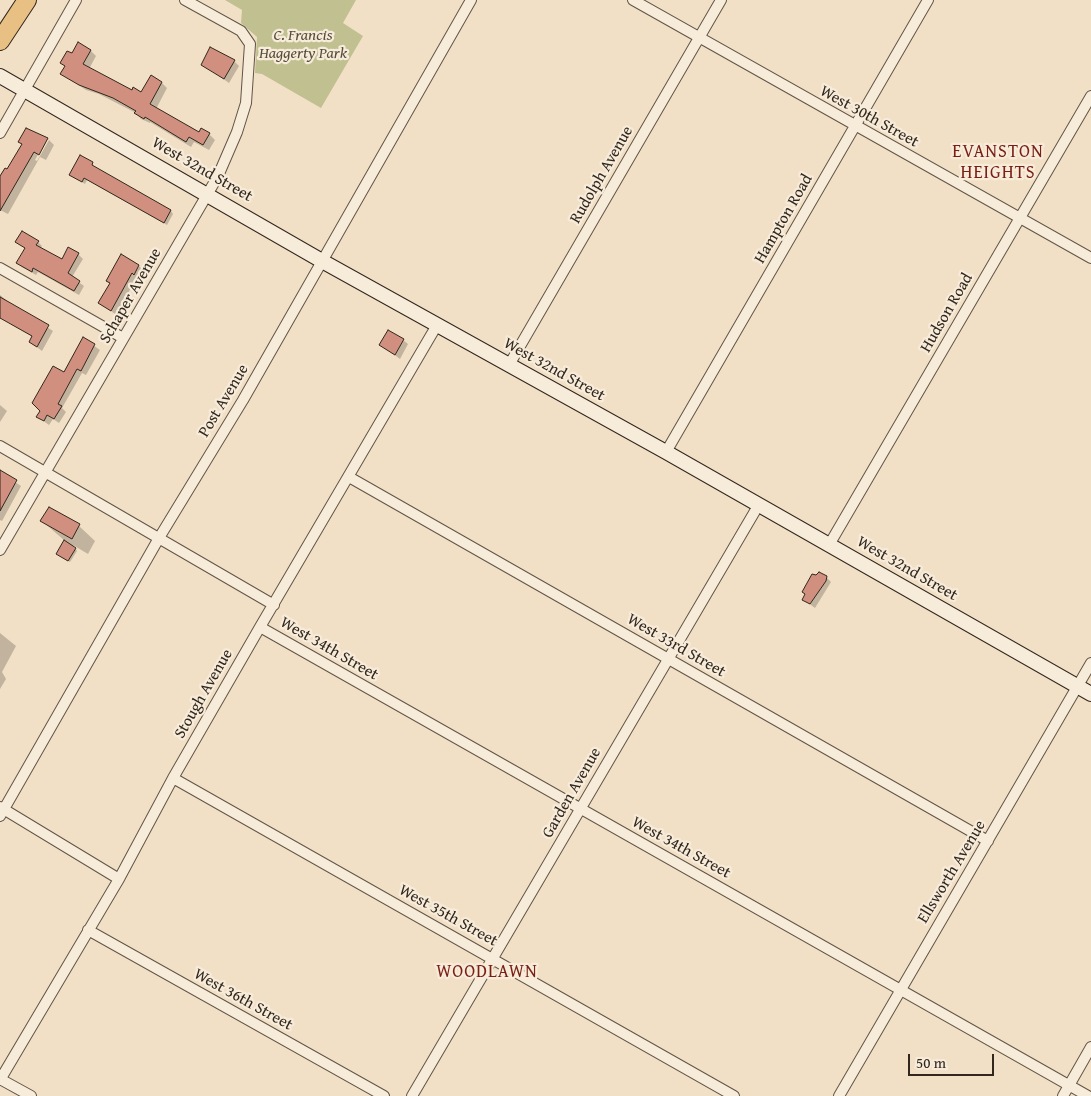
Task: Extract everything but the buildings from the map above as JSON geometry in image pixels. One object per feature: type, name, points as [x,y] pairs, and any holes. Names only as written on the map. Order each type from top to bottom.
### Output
[{"type":"highway","points":[[0,41],[25,0]]},
{"type":"street","points":[[0,134],[76,0]]},
{"type":"street","name":"Schaper Avenue","points":[[0,550],[229,155],[246,103],[250,44],[241,32],[184,0]]},
{"type":"street","name":"Post Avenue","points":[[1,811],[159,538],[243,400],[471,0]]},
{"type":"street","name":"West 30th Street","points":[[633,0],[1091,258]]},
{"type":"street","name":"Rudolph Avenue","points":[[509,365],[721,0]]},
{"type":"street","name":"Hampton Road","points":[[666,452],[928,0]]},
{"type":"street","name":"West 32nd Street","points":[[0,76],[208,193],[322,261],[666,452],[1091,694]]},
{"type":"street","name":"Hudson Road","points":[[829,545],[1091,96]]},
{"type":"street","points":[[0,268],[123,338]]},
{"type":"street","name":"Stough Avenue","points":[[0,1079],[119,879],[173,778],[260,626],[437,325]]},
{"type":"street","name":"West 34th Street","points":[[0,446],[274,605]]},
{"type":"street","name":"West 33rd Street","points":[[348,477],[988,841]]},
{"type":"street","name":"Garden Avenue","points":[[412,1096],[758,506]]},
{"type":"street","name":"West 34th Street","points":[[260,626],[1088,1096]]},
{"type":"street","name":"Ellsworth Avenue","points":[[839,1096],[900,988],[1091,663]]},
{"type":"street","name":"West 35th Street","points":[[173,778],[734,1096]]},
{"type":"street","points":[[1,811],[119,879]]},
{"type":"street","name":"West 36th Street","points":[[88,930],[384,1096]]},
{"type":"street","points":[[1063,1096],[1091,1047]]},
{"type":"street","points":[[0,1079],[31,1096]]},
{"type":"green space","name":"C. Francis Haggerty Park","points":[[225,0],[356,0],[343,23],[363,36],[321,108],[262,74],[255,73],[257,37],[241,23],[242,10]]},
{"type":"district","name":"EVANSTON HEIGHTS","points":[[998,162]]},
{"type":"district","name":"WOODLAWN","points":[[487,972]]}]
